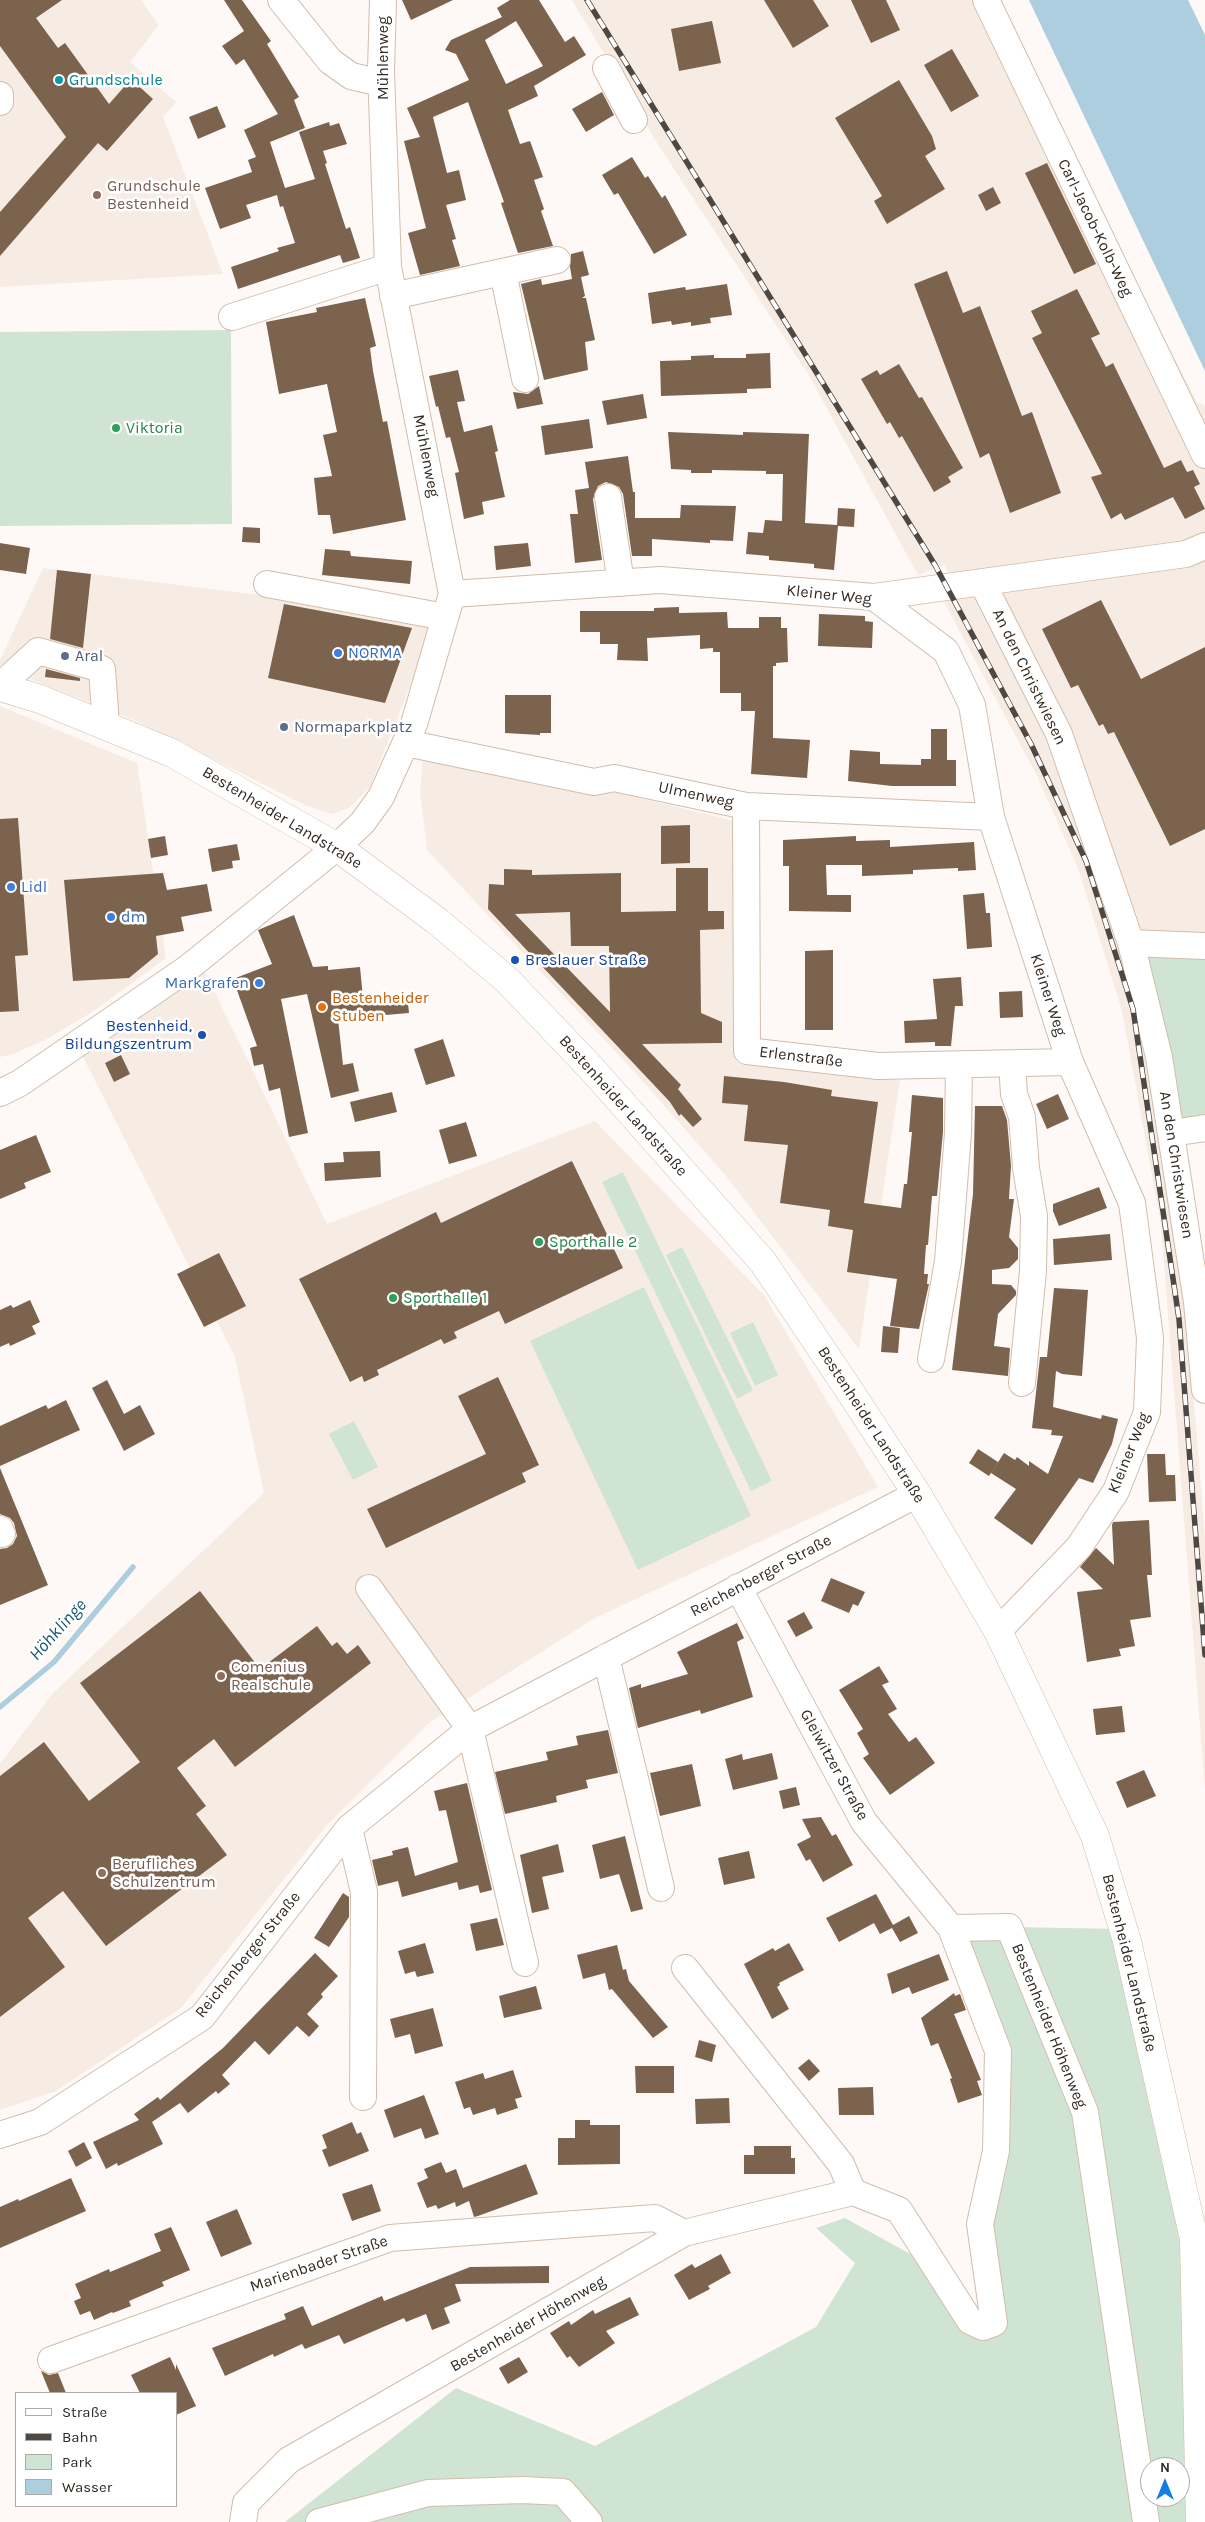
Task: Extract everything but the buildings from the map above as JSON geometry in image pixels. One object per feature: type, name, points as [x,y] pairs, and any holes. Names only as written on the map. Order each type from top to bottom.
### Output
[{"type":"main road","name":"Bestenheider Landstraße","points":[[0,686],[40,699],[172,753],[337,847],[412,903],[507,980],[591,1068],[763,1262],[916,1494],[998,1631],[1094,1836],[1127,1941],[1194,2239],[1200,2522]]},
{"type":"street","points":[[281,0],[330,61],[351,76],[381,83]]},
{"type":"street","name":"Mühlenweg","points":[[337,847],[363,822],[381,798],[414,724],[448,606],[388,267],[381,83],[384,0]]},
{"type":"street","name":"Carl-Jacob-Kolb-Weg","points":[[986,0],[1205,455]]},
{"type":"street","points":[[606,68],[634,120]]},
{"type":"street","points":[[0,95],[0,102]]},
{"type":"street","points":[[393,296],[558,260]]},
{"type":"street","points":[[232,317],[388,267]]},
{"type":"street","points":[[503,272],[525,379]]},
{"type":"street","points":[[608,497],[621,583]]},
{"type":"street","points":[[874,597],[1186,554],[1205,546]]},
{"type":"street","name":"Kleiner Weg","points":[[448,606],[621,583],[660,580],[874,597],[946,651],[972,706],[991,817],[1070,1062],[1132,1203],[1150,1338],[1147,1412],[1116,1491],[1079,1547],[998,1631]]},
{"type":"street","name":"An den Christwiesen","points":[[982,582],[1059,734],[1131,944],[1159,1057],[1197,1302],[1205,1390]]},
{"type":"street","points":[[267,584],[448,606]]},
{"type":"street","points":[[0,686],[38,652],[102,669],[106,725]]},
{"type":"street","name":"Ulmenweg","points":[[406,743],[594,782],[614,778],[746,806],[991,817]]},
{"type":"street","name":"Erlenstraße","points":[[746,806],[747,1050],[878,1066],[1070,1062]]},
{"type":"street","points":[[0,1093],[20,1083],[61,1056],[188,968],[337,847]]},
{"type":"street","points":[[1131,944],[1205,946]]},
{"type":"street","points":[[1012,1064],[1014,1094],[1022,1117],[1026,1168],[1034,1216],[1033,1270],[1022,1383]]},
{"type":"street","points":[[931,1359],[949,1252],[958,1133],[959,1065]]},
{"type":"street","points":[[1171,1132],[1205,1128]]},
{"type":"street","name":"Reichenberger Straße","points":[[0,2135],[40,2122],[202,2017],[349,1828],[470,1729],[916,1494]]},
{"type":"street","name":"Gleiwitzer Straße","points":[[738,1587],[864,1822],[951,1928]]},
{"type":"street","points":[[370,1588],[470,1729],[525,1963]]},
{"type":"street","points":[[606,1657],[661,1888]]},
{"type":"street","points":[[349,1828],[364,1892],[363,2097]]},
{"type":"street","name":"Bestenheider Höhenweg","points":[[951,1928],[1008,1927],[1085,2112],[1146,2522]]},
{"type":"street","points":[[685,1968],[841,2164],[853,2192],[899,2210],[970,2322],[983,2327],[994,2323],[980,2224],[996,2151],[998,2051],[951,1928]]},
{"type":"street","name":"Bestenheider Höhenweg","points":[[243,2522],[246,2503],[290,2460],[684,2233],[853,2192]]},
{"type":"street","name":"Marienbader Straße","points":[[51,2360],[390,2238],[655,2218],[684,2233]]},
{"type":"street","points":[[319,2522],[428,2493],[523,2490],[563,2492],[589,2522]]},
{"type":"shaded area","name":"Grundschule Bestenheid","points":[[0,0],[141,0],[159,25],[130,62],[176,102],[163,117],[223,274],[0,287]]},
{"type":"shaded area","points":[[572,0],[990,0],[1197,402],[1205,406],[1205,939],[1147,1048],[1187,1326],[1198,1449],[1205,1539],[1205,1790],[1161,1225],[1122,1011],[1078,868],[1037,776],[944,602],[958,592],[944,565],[918,575],[808,374],[657,143]]},
{"type":"shaded area","points":[[43,568],[251,594],[430,622],[428,641],[370,787],[349,808],[332,814],[307,806],[136,721],[0,665],[0,660]]},
{"type":"shaded area","points":[[0,706],[137,763],[166,958],[94,1011],[45,1040],[13,1054],[0,1057]]},
{"type":"shaded area","points":[[423,755],[628,795],[734,821],[736,1062],[900,1080],[859,1349],[726,1176],[640,1078],[427,850],[420,793]]},
{"type":"shaded area","points":[[205,972],[327,1224],[595,1121],[764,1295],[878,1487],[595,1618],[429,1723],[327,1825],[181,2008],[56,2091],[0,2110],[0,1764],[52,1694],[264,1493],[235,1357],[81,1053]]},
{"type":"green space","name":"Viktoria","points":[[231,330],[232,524],[0,526],[0,332]]},
{"type":"green space","points":[[1131,943],[1205,946],[1205,1128],[1171,1133]]},
{"type":"green space","points":[[623,1172],[772,1481],[751,1491],[602,1182]]},
{"type":"green space","points":[[682,1247],[753,1390],[737,1399],[666,1255]]},
{"type":"green space","points":[[644,1287],[751,1516],[638,1570],[530,1341]]},
{"type":"green space","points":[[753,1322],[778,1375],[755,1386],[730,1333]]},
{"type":"green space","points":[[354,1421],[378,1467],[353,1480],[329,1434]]},
{"type":"green space","points":[[951,1928],[1123,1929],[1194,2239],[1200,2522],[285,2522],[456,2388],[595,2446],[816,2327],[855,2263],[816,2228],[845,2218],[934,2267],[981,2328],[998,2051]]},
{"type":"water","points":[[1029,0],[1188,0],[1205,35],[1205,371]]},
{"type":"waterway","name":"Höhklinge","points":[[0,1707],[54,1662],[133,1567]]},
{"type":"railway","points":[[587,0],[935,565],[1031,744],[1086,861],[1133,1009],[1179,1319],[1205,1655]]},
{"type":"place","name":"Grundschule","points":[[59,80]]},
{"type":"place","name":"Grundschule Bestenheid","points":[[97,195]]},
{"type":"place","name":"Viktoria","points":[[116,428]]},
{"type":"place","name":"NORMA","points":[[338,653]]},
{"type":"place","name":"Aral","points":[[65,656]]},
{"type":"place","name":"Normaparkplatz","points":[[284,727]]},
{"type":"place","name":"Lidl","points":[[11,887]]},
{"type":"place","name":"dm","points":[[111,917]]},
{"type":"place","name":"Breslauer Straße","points":[[515,960]]},
{"type":"place","name":"Markgrafen","points":[[259,983]]},
{"type":"place","name":"Bestenheider Stuben","points":[[322,1007]]},
{"type":"place","name":"Bestenheid, Bildungszentrum","points":[[202,1035]]},
{"type":"place","name":"Sporthalle 2","points":[[539,1242]]},
{"type":"place","name":"Sporthalle 1","points":[[393,1298]]},
{"type":"place","name":"Comenius Realschule","points":[[221,1676]]},
{"type":"place","name":"Berufliches Schulzentrum","points":[[102,1873]]}]
